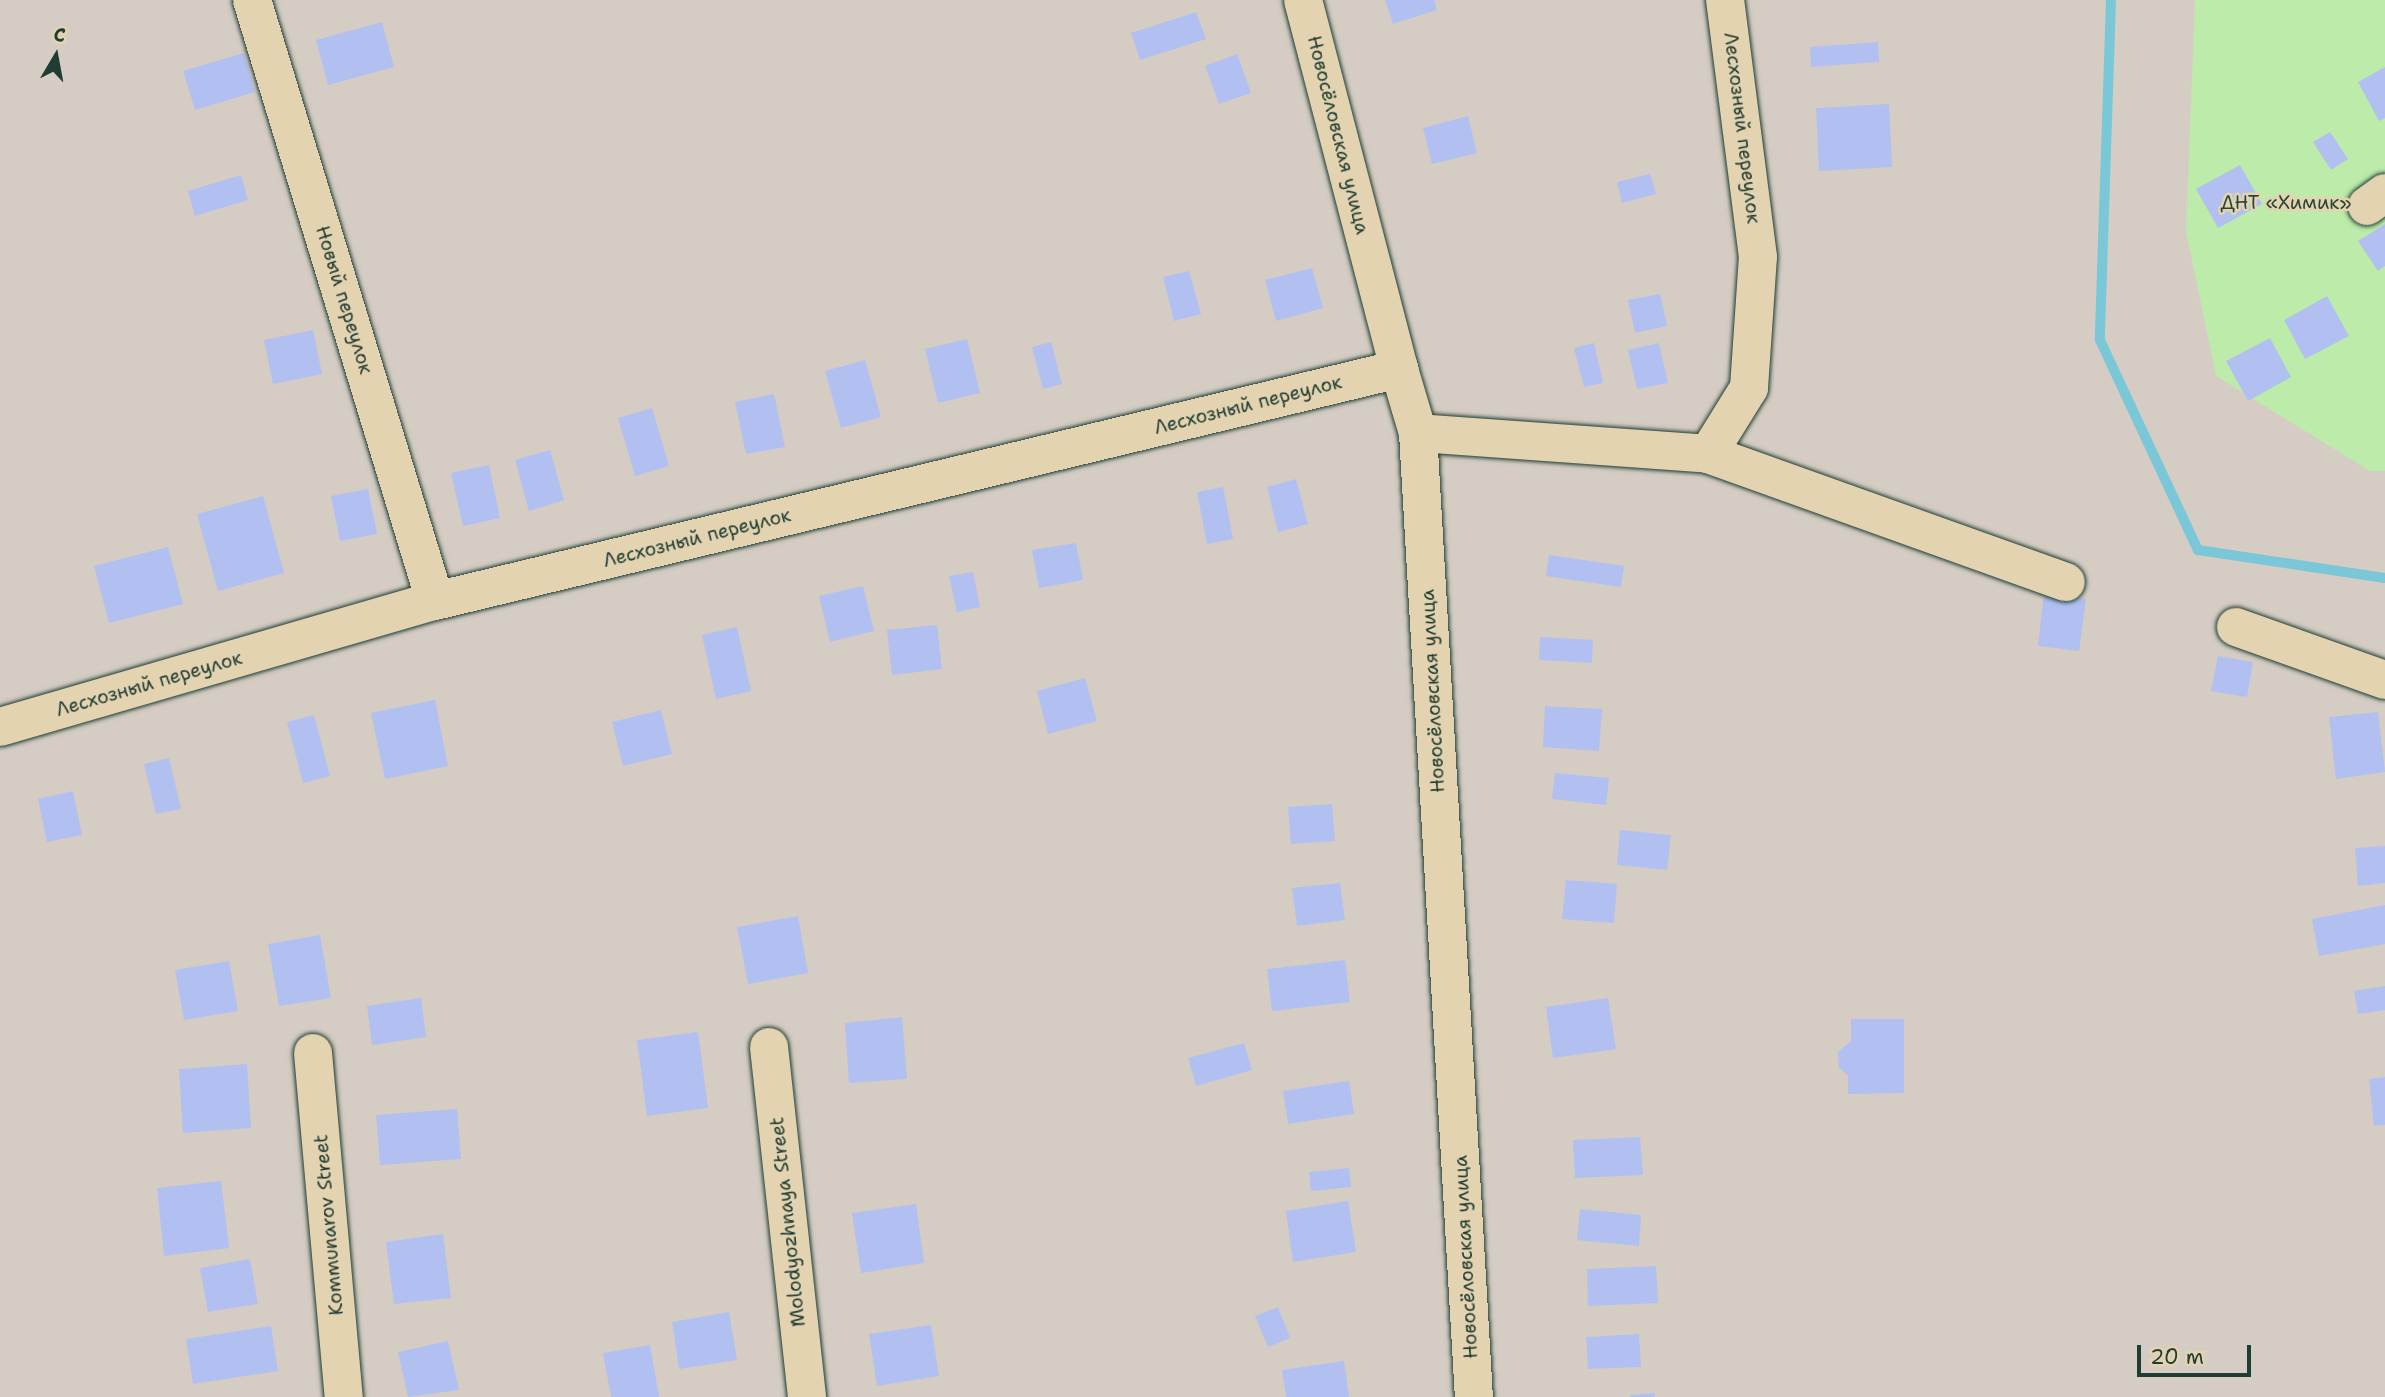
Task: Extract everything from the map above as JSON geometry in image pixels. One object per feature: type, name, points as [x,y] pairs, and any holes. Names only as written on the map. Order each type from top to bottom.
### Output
[{"type":"street","name":"Новый переулок","points":[[252,0],[435,601]]},
{"type":"street","name":"Новосёловская улица","points":[[1303,0],[1418,433],[1474,1397]]},
{"type":"street","name":"Лесхозный переулок","points":[[1708,454],[1749,388],[1758,257],[1725,0]]},
{"type":"street","name":"Лесхозный переулок","points":[[0,727],[435,601],[1399,369]]},
{"type":"street","points":[[1418,433],[1708,454],[2066,582]]},
{"type":"street","points":[[2236,627],[2385,680]]},
{"type":"street","name":"Molodyozhnaya Street","points":[[769,1047],[807,1397]]},
{"type":"street","name":"Kommunarov Street","points":[[313,1053],[344,1397]]},
{"type":"green space","name":"ДНТ «Химик»","points":[[2195,0],[2385,0],[2385,471],[2370,471],[2216,376],[2186,231]]},
{"type":"building","points":[[1385,0],[1434,0],[1437,10],[1393,24]]},
{"type":"building","points":[[1196,12],[1206,39],[1140,60],[1131,33]]},
{"type":"building","points":[[382,22],[394,67],[328,85],[316,40]]},
{"type":"building","points":[[1878,42],[1879,62],[1811,67],[1810,47]]},
{"type":"building","points":[[244,53],[255,92],[195,110],[183,71]]},
{"type":"building","points":[[1237,54],[1251,93],[1219,104],[1205,66]]},
{"type":"building","points":[[2385,67],[2385,118],[2379,121],[2358,82]]},
{"type":"building","points":[[1889,104],[1892,167],[1819,171],[1816,108]]},
{"type":"building","points":[[1468,116],[1477,153],[1432,164],[1423,128]]},
{"type":"building","points":[[2330,132],[2348,159],[2331,170],[2313,142]]},
{"type":"building","points":[[2240,165],[2262,204],[2218,228],[2196,189]]},
{"type":"building","points":[[1650,174],[1656,194],[1622,203],[1617,182]]},
{"type":"building","points":[[241,175],[248,200],[195,216],[188,191]]},
{"type":"building","points":[[2385,224],[2385,266],[2378,271],[2358,241]]},
{"type":"building","points":[[1312,268],[1323,308],[1276,321],[1265,280]]},
{"type":"building","points":[[1189,271],[1201,314],[1174,321],[1163,277]]},
{"type":"building","points":[[1660,294],[1667,326],[1635,333],[1628,300]]},
{"type":"building","points":[[2327,296],[2349,336],[2305,359],[2284,320]]},
{"type":"building","points":[[313,330],[322,374],[273,384],[264,340]]},
{"type":"building","points":[[2270,338],[2291,377],[2248,401],[2226,361]]},
{"type":"building","points":[[967,339],[980,393],[938,403],[925,349]]},
{"type":"building","points":[[1051,342],[1062,384],[1043,389],[1032,347]]},
{"type":"building","points":[[1594,343],[1603,383],[1584,387],[1574,348]]},
{"type":"building","points":[[1659,343],[1668,383],[1637,389],[1628,350]]},
{"type":"building","points":[[865,360],[881,417],[841,428],[825,371]]},
{"type":"building","points":[[774,394],[785,447],[746,454],[735,402]]},
{"type":"building","points":[[652,408],[669,466],[635,476],[618,418]]},
{"type":"building","points":[[550,450],[564,500],[529,511],[515,460]]},
{"type":"building","points":[[489,465],[500,518],[463,526],[451,473]]},
{"type":"building","points":[[1296,479],[1308,524],[1278,532],[1267,487]]},
{"type":"building","points":[[1223,487],[1233,539],[1207,544],[1197,492]]},
{"type":"building","points":[[368,489],[377,534],[340,541],[331,496]]},
{"type":"building","points":[[263,496],[284,573],[218,591],[197,514]]},
{"type":"building","points":[[1076,543],[1083,580],[1039,588],[1032,550]]},
{"type":"building","points":[[168,547],[183,604],[109,623],[94,566]]},
{"type":"building","points":[[1549,555],[1624,566],[1621,587],[1546,576]]},
{"type":"building","points":[[973,572],[980,607],[957,612],[949,576]]},
{"type":"building","points":[[863,586],[874,631],[830,642],[819,596]]},
{"type":"building","points":[[2044,593],[2086,599],[2079,651],[2038,646]]},
{"type":"building","points":[[937,625],[942,669],[892,675],[887,630]]},
{"type":"building","points":[[737,627],[751,691],[716,699],[702,635]]},
{"type":"building","points":[[1540,637],[1593,640],[1592,663],[1539,660]]},
{"type":"building","points":[[2218,656],[2253,662],[2247,697],[2211,691]]},
{"type":"building","points":[[1085,678],[1097,721],[1048,734],[1037,691]]},
{"type":"building","points":[[435,700],[448,766],[385,779],[371,713]]},
{"type":"building","points":[[1545,706],[1602,709],[1599,751],[1543,747]]},
{"type":"building","points":[[661,710],[672,754],[623,766],[612,722]]},
{"type":"building","points":[[2378,712],[2385,772],[2336,779],[2329,717]]},
{"type":"building","points":[[314,715],[330,776],[303,783],[287,722]]},
{"type":"building","points":[[169,758],[181,809],[156,814],[144,764]]},
{"type":"building","points":[[1555,773],[1609,778],[1606,805],[1552,799]]},
{"type":"building","points":[[73,791],[82,835],[47,842],[38,799]]},
{"type":"building","points":[[1332,804],[1335,841],[1291,844],[1288,807]]},
{"type":"building","points":[[1620,830],[1671,835],[1667,870],[1617,865]]},
{"type":"building","points":[[2385,846],[2385,883],[2358,886],[2355,848]]},
{"type":"building","points":[[1566,880],[1617,884],[1614,923],[1562,919]]},
{"type":"building","points":[[1340,883],[1345,920],[1297,926],[1292,888]]},
{"type":"building","points":[[2385,905],[2385,944],[2319,956],[2312,919]]},
{"type":"building","points":[[798,916],[808,973],[748,984],[737,927]]},
{"type":"building","points":[[320,935],[331,998],[279,1006],[268,944]]},
{"type":"building","points":[[1345,960],[1350,1002],[1272,1011],[1267,969]]},
{"type":"building","points":[[229,961],[238,1011],[184,1020],[175,970]]},
{"type":"building","points":[[2385,986],[2385,1010],[2358,1014],[2354,991]]},
{"type":"building","points":[[421,998],[426,1037],[372,1045],[367,1006]]},
{"type":"building","points":[[1608,998],[1616,1049],[1553,1058],[1546,1007]]},
{"type":"building","points":[[902,1017],[907,1079],[849,1083],[845,1023]]},
{"type":"building","points":[[1851,1019],[1904,1019],[1904,1093],[1848,1094],[1848,1075],[1839,1068],[1838,1052],[1851,1041]]},
{"type":"building","points":[[698,1032],[708,1108],[647,1116],[637,1040]]},
{"type":"building","points":[[1244,1043],[1252,1070],[1196,1086],[1188,1058]]},
{"type":"building","points":[[247,1064],[251,1128],[183,1133],[179,1069]]},
{"type":"building","points":[[2385,1077],[2385,1125],[2374,1126],[2369,1079]]},
{"type":"building","points":[[1349,1081],[1354,1114],[1288,1124],[1283,1091]]},
{"type":"building","points":[[457,1109],[461,1159],[380,1165],[376,1115]]},
{"type":"building","points":[[1640,1137],[1643,1175],[1575,1178],[1573,1140]]},
{"type":"building","points":[[1349,1168],[1351,1187],[1311,1191],[1309,1172]]},
{"type":"building","points":[[221,1181],[229,1248],[164,1256],[157,1188]]},
{"type":"building","points":[[1348,1201],[1356,1252],[1293,1262],[1286,1211]]},
{"type":"building","points":[[916,1204],[924,1263],[861,1273],[852,1213]]},
{"type":"building","points":[[1580,1209],[1641,1215],[1639,1246],[1577,1240]]},
{"type":"building","points":[[443,1234],[451,1298],[394,1304],[386,1242]]},
{"type":"building","points":[[250,1259],[258,1304],[208,1312],[200,1268]]},
{"type":"building","points":[[1656,1266],[1658,1303],[1588,1306],[1587,1269]]},
{"type":"building","points":[[1278,1307],[1290,1338],[1268,1347],[1255,1316]]},
{"type":"building","points":[[729,1312],[737,1360],[679,1369],[672,1322]]},
{"type":"building","points":[[931,1325],[939,1376],[877,1386],[869,1334]]},
{"type":"building","points":[[271,1326],[278,1371],[193,1384],[186,1339]]},
{"type":"building","points":[[1639,1334],[1641,1367],[1588,1369],[1586,1337]]},
{"type":"building","points":[[448,1341],[459,1390],[408,1397],[398,1352]]},
{"type":"building","points":[[650,1345],[659,1397],[611,1397],[603,1353]]},
{"type":"building","points":[[1344,1361],[1349,1397],[1286,1397],[1282,1370]]},
{"type":"building","points":[[1655,1393],[1655,1397],[1630,1397],[1630,1395]]},
{"type":"waterway","points":[[2111,0],[2100,340],[2198,550],[2385,578]]}]
